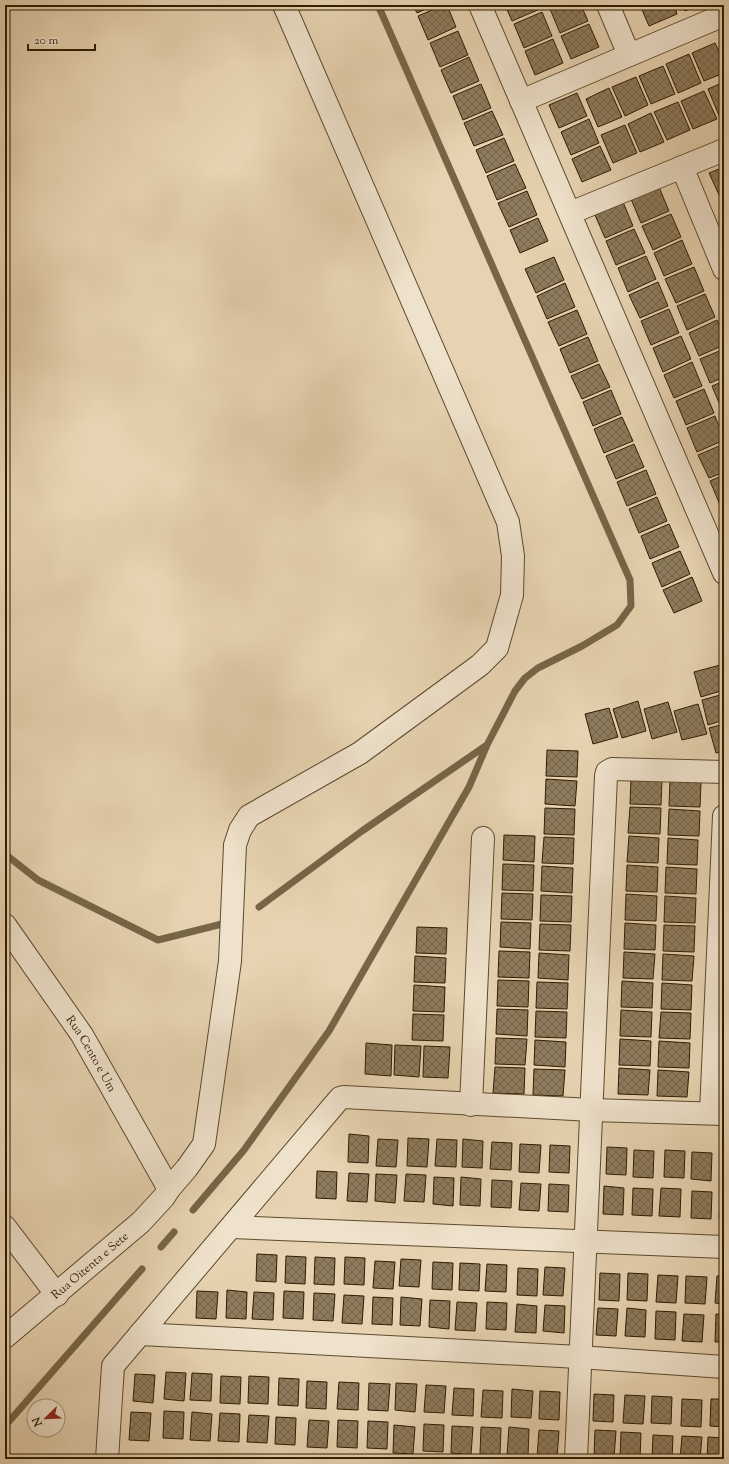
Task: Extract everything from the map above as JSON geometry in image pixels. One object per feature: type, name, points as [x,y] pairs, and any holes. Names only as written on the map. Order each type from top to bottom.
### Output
[{"type":"street","name":"Rua Oitenta e Sete","points":[[5,1337],[57,1295],[141,1222],[164,1197],[169,1188],[187,1168],[204,1144],[209,1118],[230,961],[235,845],[240,830],[249,816],[360,754],[480,665],[497,648],[512,595],[513,556],[508,522],[284,5]]},
{"type":"street","points":[[480,5],[724,573]]},
{"type":"street","points":[[608,5],[629,55]]},
{"type":"street","points":[[521,100],[724,14]]},
{"type":"street","points":[[570,213],[724,150]]},
{"type":"street","points":[[682,167],[724,269]]},
{"type":"street","points":[[576,1459],[584,1241],[592,1110],[607,772],[615,769],[724,772]]},
{"type":"street","points":[[107,1459],[113,1366],[340,1098],[592,1110],[717,1113],[724,816]]},
{"type":"street","points":[[471,1105],[483,838]]},
{"type":"street","name":"Rua Cento e Um","points":[[5,925],[82,1035],[169,1188]]},
{"type":"street","points":[[5,1227],[57,1295]]},
{"type":"street","points":[[232,1227],[724,1247]]},
{"type":"street","points":[[140,1334],[579,1357],[724,1367]]},
{"type":"building","points":[[413,5],[435,5],[417,13]]},
{"type":"building","points":[[447,5],[456,27],[428,40],[418,16]]},
{"type":"building","points":[[505,5],[539,5],[540,9],[512,21]]},
{"type":"building","points":[[559,5],[581,5],[588,21],[560,33],[550,9]]},
{"type":"building","points":[[640,5],[674,5],[677,14],[649,26]]},
{"type":"building","points":[[683,5],[698,5],[685,11]]},
{"type":"building","points":[[542,12],[552,36],[524,48],[514,24]]},
{"type":"building","points":[[589,24],[599,47],[571,59],[561,36]]},
{"type":"building","points":[[458,31],[468,55],[440,67],[430,43]]},
{"type":"building","points":[[553,39],[563,63],[535,75],[525,51]]},
{"type":"building","points":[[724,39],[724,54],[719,42]]},
{"type":"building","points":[[715,43],[724,62],[724,73],[704,81],[692,53]]},
{"type":"building","points":[[689,54],[701,83],[678,93],[666,64]]},
{"type":"building","points":[[469,57],[479,81],[451,93],[441,70]]},
{"type":"building","points":[[663,66],[675,94],[651,104],[639,76]]},
{"type":"building","points":[[636,77],[648,105],[625,116],[612,87]]},
{"type":"building","points":[[724,82],[724,116],[720,118],[708,89]]},
{"type":"building","points":[[481,84],[491,108],[463,120],[453,96]]},
{"type":"building","points":[[609,88],[622,117],[598,127],[586,99]]},
{"type":"building","points":[[704,91],[717,119],[693,129],[681,101]]},
{"type":"building","points":[[577,93],[587,116],[559,128],[549,105]]},
{"type":"building","points":[[678,102],[690,130],[667,140],[654,112]]},
{"type":"building","points":[[492,111],[503,135],[474,146],[464,123]]},
{"type":"building","points":[[651,113],[664,142],[640,152],[628,124]]},
{"type":"building","points":[[589,119],[599,143],[571,155],[561,132]]},
{"type":"building","points":[[625,125],[637,153],[613,163],[601,135]]},
{"type":"building","points":[[504,138],[514,161],[486,173],[476,150]]},
{"type":"building","points":[[600,146],[611,170],[582,182],[572,159]]},
{"type":"building","points":[[515,164],[526,188],[497,200],[487,176]]},
{"type":"building","points":[[724,167],[724,195],[720,197],[709,173]]},
{"type":"building","points":[[659,187],[669,211],[641,223],[631,199]]},
{"type":"building","points":[[527,191],[537,215],[509,227],[498,203]]},
{"type":"building","points":[[623,202],[633,226],[605,238],[595,215]]},
{"type":"building","points":[[671,214],[681,237],[653,250],[642,226]]},
{"type":"building","points":[[538,218],[548,241],[520,253],[510,230]]},
{"type":"building","points":[[634,229],[645,253],[616,265],[606,241]]},
{"type":"building","points":[[682,240],[692,264],[664,276],[654,253]]},
{"type":"building","points":[[646,256],[656,279],[628,292],[618,268]]},
{"type":"building","points":[[554,257],[564,280],[536,293],[525,269]]},
{"type":"building","points":[[694,267],[704,291],[676,303],[665,279]]},
{"type":"building","points":[[658,282],[668,306],[640,318],[629,295]]},
{"type":"building","points":[[565,283],[575,307],[547,319],[537,296]]},
{"type":"building","points":[[705,294],[715,317],[687,330],[677,306]]},
{"type":"building","points":[[669,309],[679,333],[651,345],[641,321]]},
{"type":"building","points":[[577,310],[587,334],[559,346],[548,322]]},
{"type":"building","points":[[717,320],[724,338],[724,345],[699,356],[689,333]]},
{"type":"building","points":[[681,336],[691,359],[663,372],[653,348]]},
{"type":"building","points":[[588,337],[598,361],[570,373],[560,349]]},
{"type":"building","points":[[724,349],[724,377],[710,383],[700,359]]},
{"type":"building","points":[[692,362],[702,386],[674,398],[664,375]]},
{"type":"building","points":[[599,364],[610,387],[582,399],[571,376]]},
{"type":"building","points":[[724,381],[724,409],[722,410],[712,386]]},
{"type":"building","points":[[704,389],[714,413],[686,425],[676,401]]},
{"type":"building","points":[[611,390],[621,414],[593,426],[583,402]]},
{"type":"building","points":[[715,416],[724,440],[697,452],[687,428]]},
{"type":"building","points":[[622,417],[633,441],[604,453],[594,429]]},
{"type":"building","points":[[634,444],[644,467],[616,479],[606,456]]},
{"type":"building","points":[[724,444],[724,472],[709,478],[698,455]]},
{"type":"building","points":[[646,470],[656,494],[627,506],[617,482]]},
{"type":"building","points":[[724,475],[724,503],[720,505],[710,481]]},
{"type":"building","points":[[657,497],[667,521],[639,533],[629,509]]},
{"type":"building","points":[[669,524],[679,547],[650,559],[641,536]]},
{"type":"building","points":[[680,551],[690,574],[662,587],[652,563]]},
{"type":"building","points":[[692,577],[702,601],[674,613],[663,590]]},
{"type":"building","points":[[724,664],[724,690],[701,697],[694,672]]},
{"type":"building","points":[[724,694],[724,720],[708,725],[702,700]]},
{"type":"building","points":[[638,701],[646,731],[622,738],[613,709]]},
{"type":"building","points":[[668,702],[677,732],[652,739],[644,709]]},
{"type":"building","points":[[698,704],[707,734],[682,740],[674,711]]},
{"type":"building","points":[[609,708],[618,737],[593,744],[585,714]]},
{"type":"building","points":[[724,724],[724,751],[716,753],[709,728]]},
{"type":"building","points":[[547,750],[578,751],[577,777],[546,776]]},
{"type":"building","points":[[631,778],[662,780],[661,805],[630,804]]},
{"type":"building","points":[[546,779],[577,781],[575,806],[545,804]]},
{"type":"building","points":[[670,780],[701,782],[700,807],[669,806]]},
{"type":"building","points":[[630,807],[661,808],[660,834],[628,833]]},
{"type":"building","points":[[545,808],[575,809],[574,835],[544,834]]},
{"type":"building","points":[[669,809],[700,811],[699,836],[668,835]]},
{"type":"building","points":[[504,835],[535,836],[534,862],[503,860]]},
{"type":"building","points":[[629,836],[659,838],[658,863],[627,862]]},
{"type":"building","points":[[544,837],[574,838],[573,864],[542,863]]},
{"type":"building","points":[[668,838],[698,840],[697,865],[667,864]]},
{"type":"building","points":[[503,864],[534,865],[533,891],[502,890]]},
{"type":"building","points":[[627,865],[658,867],[657,892],[626,891]]},
{"type":"building","points":[[542,866],[573,868],[572,893],[541,891]]},
{"type":"building","points":[[666,867],[697,869],[696,894],[665,893]]},
{"type":"building","points":[[502,893],[533,894],[532,920],[501,919]]},
{"type":"building","points":[[626,894],[657,896],[656,921],[625,920]]},
{"type":"building","points":[[541,895],[572,896],[571,922],[540,921]]},
{"type":"building","points":[[665,896],[696,898],[695,923],[664,922]]},
{"type":"building","points":[[501,922],[531,923],[530,949],[500,947]]},
{"type":"building","points":[[625,923],[656,925],[655,950],[624,949]]},
{"type":"building","points":[[540,924],[571,925],[570,951],[539,950]]},
{"type":"building","points":[[664,925],[695,926],[694,952],[663,951]]},
{"type":"building","points":[[417,927],[447,928],[446,954],[416,953]]},
{"type":"building","points":[[499,951],[530,952],[529,978],[498,977]]},
{"type":"building","points":[[624,952],[655,954],[653,979],[623,978]]},
{"type":"building","points":[[539,953],[569,955],[568,980],[538,978]]},
{"type":"building","points":[[663,954],[694,956],[692,981],[662,980]]},
{"type":"building","points":[[415,956],[446,958],[445,983],[414,982]]},
{"type":"building","points":[[498,980],[529,981],[528,1007],[497,1006]]},
{"type":"building","points":[[622,981],[653,983],[652,1008],[621,1007]]},
{"type":"building","points":[[537,982],[568,983],[567,1009],[536,1008]]},
{"type":"building","points":[[662,983],[692,985],[691,1010],[661,1009]]},
{"type":"building","points":[[414,985],[445,987],[444,1012],[413,1011]]},
{"type":"building","points":[[497,1009],[528,1010],[527,1036],[496,1034]]},
{"type":"building","points":[[621,1010],[652,1012],[651,1037],[620,1036]]},
{"type":"building","points":[[536,1011],[567,1012],[566,1038],[535,1037]]},
{"type":"building","points":[[661,1012],[691,1013],[690,1039],[659,1038]]},
{"type":"building","points":[[413,1014],[444,1015],[443,1041],[412,1040]]},
{"type":"building","points":[[496,1038],[527,1039],[525,1065],[495,1064]]},
{"type":"building","points":[[620,1039],[651,1041],[650,1066],[619,1065]]},
{"type":"building","points":[[535,1040],[566,1042],[565,1067],[534,1065]]},
{"type":"building","points":[[659,1041],[690,1043],[689,1068],[658,1067]]},
{"type":"building","points":[[366,1043],[392,1045],[391,1076],[365,1074]]},
{"type":"building","points":[[395,1045],[421,1046],[419,1077],[394,1075]]},
{"type":"building","points":[[424,1046],[450,1047],[448,1078],[423,1077]]},
{"type":"building","points":[[495,1067],[525,1068],[524,1094],[493,1093]]},
{"type":"building","points":[[619,1068],[650,1070],[648,1095],[618,1094]]},
{"type":"building","points":[[534,1069],[565,1070],[563,1096],[533,1095]]},
{"type":"building","points":[[658,1070],[689,1072],[687,1097],[657,1096]]},
{"type":"building","points":[[349,1134],[369,1136],[368,1163],[348,1162]]},
{"type":"building","points":[[408,1138],[429,1139],[427,1167],[407,1166]]},
{"type":"building","points":[[378,1139],[398,1140],[396,1167],[376,1166]]},
{"type":"building","points":[[437,1139],[457,1140],[456,1167],[435,1166]]},
{"type":"building","points":[[463,1139],[483,1141],[482,1168],[462,1167]]},
{"type":"building","points":[[492,1142],[512,1143],[511,1170],[490,1169]]},
{"type":"building","points":[[520,1144],[541,1145],[539,1173],[519,1172]]},
{"type":"building","points":[[550,1145],[570,1146],[569,1173],[549,1172]]},
{"type":"building","points":[[607,1147],[627,1148],[626,1175],[606,1174]]},
{"type":"building","points":[[634,1150],[654,1151],[653,1178],[633,1177]]},
{"type":"building","points":[[665,1150],[685,1151],[684,1178],[664,1177]]},
{"type":"building","points":[[692,1152],[712,1153],[711,1181],[691,1179]]},
{"type":"building","points":[[721,1152],[724,1152],[724,1180],[720,1179]]},
{"type":"building","points":[[317,1171],[337,1172],[336,1199],[316,1198]]},
{"type":"building","points":[[349,1173],[369,1174],[367,1202],[347,1201]]},
{"type":"building","points":[[376,1174],[397,1175],[395,1203],[375,1201]]},
{"type":"building","points":[[406,1174],[426,1175],[424,1202],[404,1201]]},
{"type":"building","points":[[434,1177],[454,1178],[453,1206],[433,1204]]},
{"type":"building","points":[[461,1177],[481,1179],[480,1206],[460,1205]]},
{"type":"building","points":[[492,1180],[512,1181],[511,1208],[491,1207]]},
{"type":"building","points":[[521,1183],[541,1184],[539,1211],[519,1210]]},
{"type":"building","points":[[549,1184],[569,1185],[568,1212],[548,1211]]},
{"type":"building","points":[[604,1186],[624,1188],[623,1215],[603,1214]]},
{"type":"building","points":[[633,1188],[653,1189],[652,1216],[632,1215]]},
{"type":"building","points":[[661,1188],[681,1189],[680,1217],[659,1216]]},
{"type":"building","points":[[692,1191],[712,1192],[711,1219],[691,1218]]},
{"type":"building","points":[[721,1191],[724,1192],[724,1219],[719,1218]]},
{"type":"building","points":[[257,1254],[277,1255],[276,1282],[256,1281]]},
{"type":"building","points":[[286,1256],[306,1257],[305,1284],[285,1283]]},
{"type":"building","points":[[315,1257],[335,1258],[334,1285],[314,1284]]},
{"type":"building","points":[[345,1257],[365,1258],[364,1285],[344,1284]]},
{"type":"building","points":[[401,1259],[421,1260],[419,1287],[399,1286]]},
{"type":"building","points":[[375,1261],[395,1262],[393,1289],[373,1288]]},
{"type":"building","points":[[433,1262],[453,1263],[452,1290],[432,1289]]},
{"type":"building","points":[[460,1263],[480,1264],[479,1291],[459,1290]]},
{"type":"building","points":[[487,1264],[507,1265],[506,1292],[485,1291]]},
{"type":"building","points":[[545,1267],[565,1268],[563,1296],[543,1295]]},
{"type":"building","points":[[518,1268],[538,1269],[537,1296],[517,1295]]},
{"type":"building","points":[[600,1273],[620,1274],[619,1301],[599,1300]]},
{"type":"building","points":[[628,1273],[648,1274],[647,1301],[627,1300]]},
{"type":"building","points":[[658,1275],[678,1276],[676,1303],[656,1302]]},
{"type":"building","points":[[686,1276],[707,1277],[705,1304],[685,1303]]},
{"type":"building","points":[[717,1276],[724,1276],[724,1304],[715,1303]]},
{"type":"building","points":[[227,1290],[247,1292],[246,1319],[226,1318]]},
{"type":"building","points":[[197,1291],[218,1292],[216,1319],[196,1318]]},
{"type":"building","points":[[284,1291],[304,1292],[303,1319],[283,1318]]},
{"type":"building","points":[[254,1292],[274,1293],[273,1320],[252,1319]]},
{"type":"building","points":[[314,1293],[335,1294],[333,1321],[313,1320]]},
{"type":"building","points":[[344,1295],[364,1296],[362,1324],[342,1323]]},
{"type":"building","points":[[373,1297],[393,1298],[392,1325],[372,1324]]},
{"type":"building","points":[[401,1297],[422,1299],[420,1326],[400,1325]]},
{"type":"building","points":[[430,1300],[450,1301],[449,1329],[429,1327]]},
{"type":"building","points":[[457,1302],[477,1303],[475,1331],[455,1330]]},
{"type":"building","points":[[487,1302],[507,1303],[506,1330],[486,1329]]},
{"type":"building","points":[[517,1304],[537,1306],[536,1333],[515,1332]]},
{"type":"building","points":[[545,1305],[565,1306],[564,1333],[543,1331]]},
{"type":"building","points":[[598,1308],[618,1309],[616,1336],[596,1335]]},
{"type":"building","points":[[627,1308],[646,1310],[645,1337],[625,1336]]},
{"type":"building","points":[[656,1311],[676,1312],[675,1340],[655,1339]]},
{"type":"building","points":[[684,1314],[704,1315],[702,1342],[682,1341]]},
{"type":"building","points":[[716,1314],[724,1315],[724,1342],[715,1342]]},
{"type":"building","points":[[166,1372],[186,1373],[184,1401],[164,1399]]},
{"type":"building","points":[[192,1373],[212,1374],[211,1401],[190,1400]]},
{"type":"building","points":[[135,1374],[155,1375],[153,1403],[133,1401]]},
{"type":"building","points":[[221,1376],[241,1377],[240,1404],[220,1403]]},
{"type":"building","points":[[249,1376],[269,1377],[268,1404],[248,1403]]},
{"type":"building","points":[[279,1378],[299,1379],[298,1406],[278,1405]]},
{"type":"building","points":[[307,1381],[327,1382],[326,1409],[306,1408]]},
{"type":"building","points":[[339,1382],[359,1383],[358,1410],[337,1409]]},
{"type":"building","points":[[369,1383],[390,1384],[388,1411],[368,1410]]},
{"type":"building","points":[[396,1383],[417,1384],[415,1412],[395,1410]]},
{"type":"building","points":[[426,1385],[446,1386],[444,1413],[424,1412]]},
{"type":"building","points":[[454,1388],[474,1389],[473,1416],[452,1415]]},
{"type":"building","points":[[512,1389],[533,1391],[531,1418],[511,1417]]},
{"type":"building","points":[[483,1390],[503,1391],[502,1418],[481,1417]]},
{"type":"building","points":[[540,1391],[560,1392],[559,1420],[539,1419]]},
{"type":"building","points":[[594,1394],[614,1395],[613,1422],[593,1421]]},
{"type":"building","points":[[625,1395],[645,1396],[643,1424],[623,1423]]},
{"type":"building","points":[[652,1396],[672,1397],[671,1424],[651,1423]]},
{"type":"building","points":[[682,1399],[702,1400],[701,1427],[681,1426]]},
{"type":"building","points":[[711,1399],[724,1399],[724,1427],[710,1426]]},
{"type":"building","points":[[164,1411],[184,1412],[183,1439],[163,1438]]},
{"type":"building","points":[[131,1412],[151,1413],[149,1441],[129,1440]]},
{"type":"building","points":[[192,1412],[212,1414],[210,1441],[190,1440]]},
{"type":"building","points":[[220,1413],[240,1414],[239,1442],[218,1441]]},
{"type":"building","points":[[249,1415],[269,1416],[267,1443],[247,1442]]},
{"type":"building","points":[[276,1417],[296,1418],[295,1445],[275,1444]]},
{"type":"building","points":[[309,1420],[329,1421],[327,1448],[307,1447]]},
{"type":"building","points":[[338,1420],[358,1421],[357,1448],[337,1447]]},
{"type":"building","points":[[368,1421],[388,1422],[387,1449],[367,1448]]},
{"type":"building","points":[[424,1424],[444,1425],[443,1452],[423,1451]]},
{"type":"building","points":[[394,1425],[415,1427],[413,1454],[393,1453]]},
{"type":"building","points":[[452,1426],[473,1427],[471,1455],[451,1453]]},
{"type":"building","points":[[481,1427],[501,1428],[500,1455],[480,1454]]},
{"type":"building","points":[[509,1427],[529,1429],[528,1456],[507,1455]]},
{"type":"building","points":[[539,1430],[559,1431],[557,1458],[537,1457]]},
{"type":"building","points":[[595,1430],[616,1431],[614,1458],[594,1457]]},
{"type":"building","points":[[621,1432],[641,1433],[640,1459],[620,1459]]},
{"type":"building","points":[[653,1435],[673,1436],[672,1459],[652,1459]]},
{"type":"building","points":[[682,1436],[702,1437],[700,1459],[680,1459]]},
{"type":"building","points":[[708,1437],[724,1438],[724,1459],[707,1459]]},
{"type":"waterway","points":[[193,1210],[244,1150],[329,1031],[469,787],[487,745],[515,691],[525,678],[538,668],[582,646],[617,625],[631,606],[630,580],[378,5]]},
{"type":"waterway","points":[[259,907],[362,831],[487,745]]},
{"type":"waterway","points":[[5,854],[38,880],[158,940],[226,923]]},
{"type":"waterway","points":[[161,1247],[174,1232]]},
{"type":"waterway","points":[[5,1426],[142,1269]]}]
